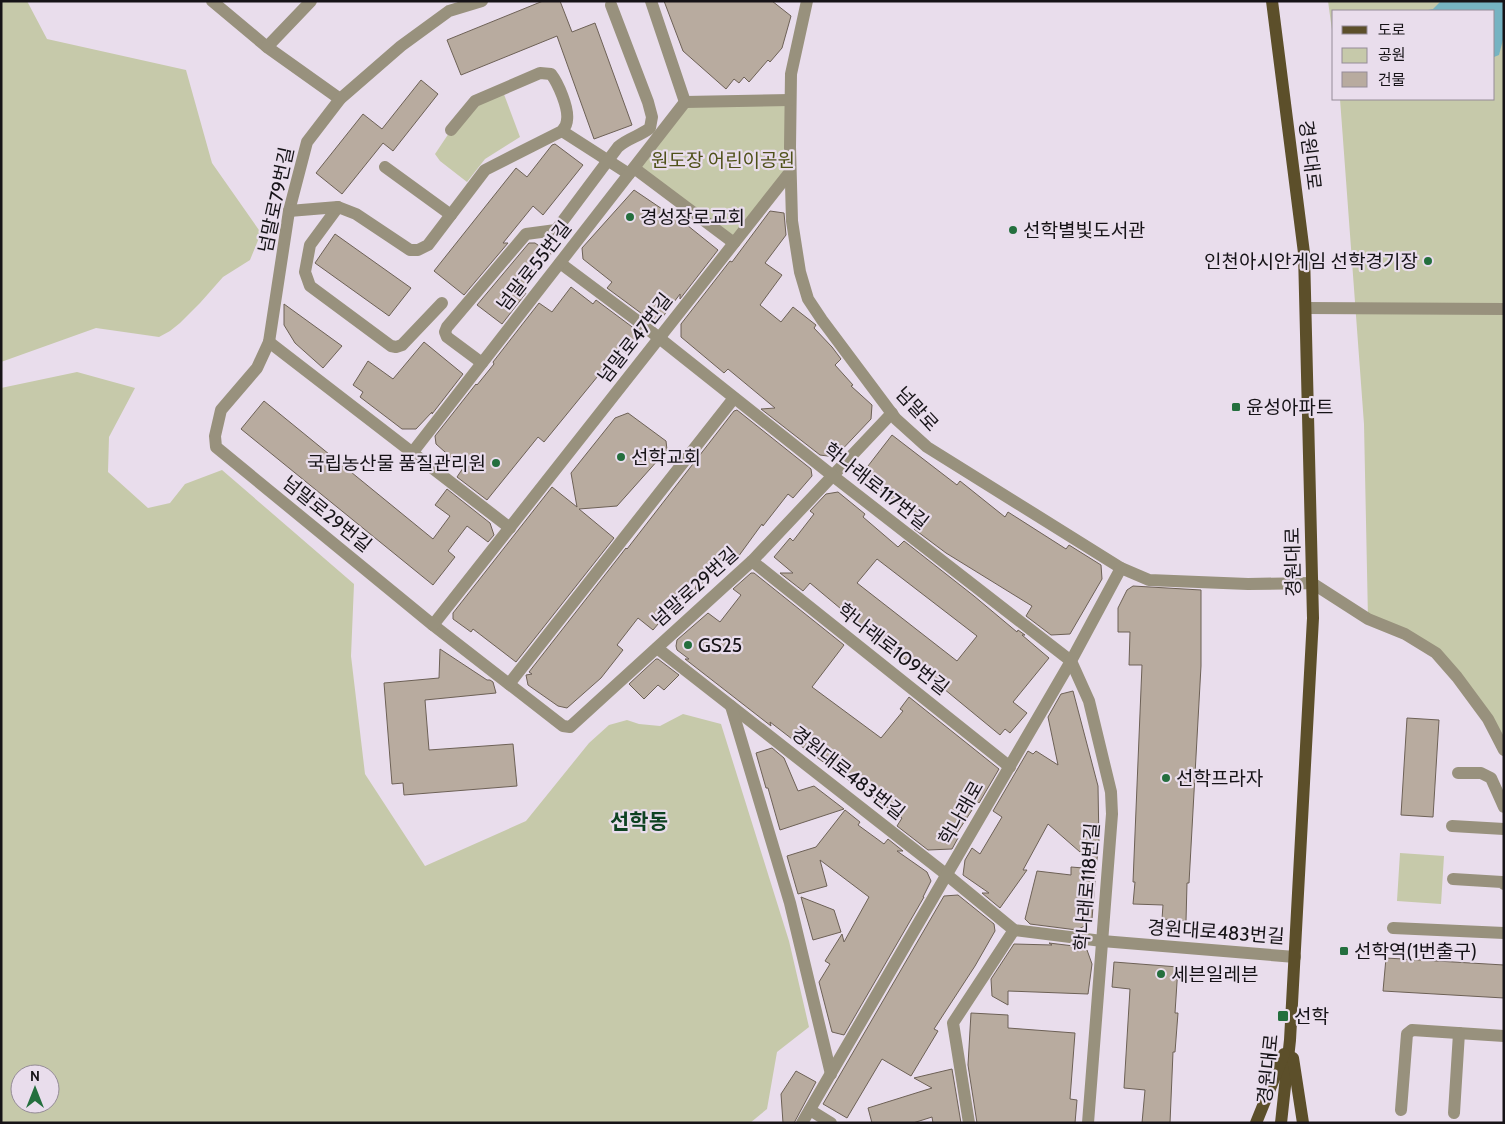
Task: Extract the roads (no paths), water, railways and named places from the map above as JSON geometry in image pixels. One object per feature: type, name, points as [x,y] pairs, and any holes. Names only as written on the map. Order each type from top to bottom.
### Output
[{"type":"main road","name":"경원대로","points":[[1272,1],[1304,253],[1313,618],[1290,1040],[1281,1123]]},
{"type":"main road","points":[[1256,1123],[1290,1040]]},
{"type":"main road","points":[[1290,1040],[1303,1123]]},
{"type":"street","points":[[212,1],[268,47],[340,98]]},
{"type":"street","points":[[268,47],[311,1]]},
{"type":"street","name":"넘말로79번길","points":[[216,447],[215,436],[221,410],[257,368],[269,342],[289,211],[307,142],[340,98],[401,46],[449,10],[482,1]]},
{"type":"street","points":[[651,1],[685,102],[790,100]]},
{"type":"street","name":"넘말로","points":[[807,1],[791,74],[790,100],[792,222],[800,272],[808,299],[892,414],[927,447],[1121,568],[1149,580],[1248,584],[1312,583]]},
{"type":"street","points":[[482,363],[447,337],[445,332],[448,327],[526,234],[556,230],[607,160],[625,140],[642,134],[650,128],[652,117],[648,102],[611,4]]},
{"type":"street","points":[[289,211],[338,207],[356,214],[410,250],[418,250],[428,245],[486,170],[562,131],[568,118],[556,80],[551,74],[540,73],[475,101],[451,130]]},
{"type":"street","name":"넘말로55번길","points":[[412,453],[685,102]]},
{"type":"street","points":[[562,131],[607,160],[631,171],[734,243]]},
{"type":"street","points":[[385,167],[451,215]]},
{"type":"street","name":"넘말로47번길","points":[[433,625],[790,172]]},
{"type":"street","points":[[338,207],[310,245],[306,272],[310,286],[390,346],[396,347],[402,345],[442,303]]},
{"type":"street","name":"학나래로117번길","points":[[560,263],[659,338],[832,476],[1071,661]]},
{"type":"street","points":[[1306,308],[1504,309]]},
{"type":"street","points":[[269,342],[510,528]]},
{"type":"street","points":[[508,684],[734,398]]},
{"type":"street","name":"넘말로29번길","points":[[216,447],[433,625],[563,726],[570,727],[752,562],[892,414]]},
{"type":"street","name":"학나래로109번길","points":[[752,562],[1010,767]]},
{"type":"street","name":"학나래로","points":[[802,1123],[1071,661],[1121,568]]},
{"type":"street","points":[[1312,583],[1368,619],[1404,634],[1436,653],[1457,677],[1488,719],[1504,750]]},
{"type":"street","name":"경원대로483번길","points":[[657,648],[947,875],[1014,930],[1102,942],[1295,956]]},
{"type":"street","name":"학나래로118번길","points":[[1071,661],[1089,701],[1111,792],[1112,814],[1088,1123]]},
{"type":"street","points":[[731,706],[790,903],[831,1074]]},
{"type":"street","points":[[1458,773],[1481,773],[1491,778],[1504,807]]},
{"type":"street","points":[[1452,826],[1504,829]]},
{"type":"street","points":[[1453,879],[1502,882],[1504,884]]},
{"type":"street","points":[[1394,928],[1504,933]]},
{"type":"street","points":[[969,1123],[953,1024],[1014,930]]},
{"type":"street","points":[[1401,1110],[1407,1034],[1412,1030],[1504,1036]]},
{"type":"street","points":[[1454,1113],[1459,1033]]},
{"type":"street","points":[[810,1110],[831,1123]]},
{"type":"water","points":[[1441,1],[1504,1],[1504,36],[1499,55],[1495,57],[1495,10],[1428,10],[1433,9]]},
{"type":"place","name":"경성장로교회","points":[[630,217]]},
{"type":"place","name":"선학별빛도서관","points":[[1013,230]]},
{"type":"place","name":"인천아시안게임 선학경기장","points":[[1428,261]]},
{"type":"place","name":"윤성아파트","points":[[1236,407]]},
{"type":"place","name":"선학교회","points":[[621,457]]},
{"type":"place","name":"국립농산물 품질관리원","points":[[496,463]]},
{"type":"place","name":"GS25","points":[[688,645]]},
{"type":"place","name":"선학프라자","points":[[1166,778]]},
{"type":"place","name":"선학역(1번출구)","points":[[1344,951]]},
{"type":"place","name":"세븐일레븐","points":[[1161,974]]},
{"type":"place","name":"선학","points":[[1283,1016]]},
{"type":"district","name":"선학동","points":[[639,821]]},
{"type":"park label","name":"원도장 어린이공원","points":[[723,160]]}]
